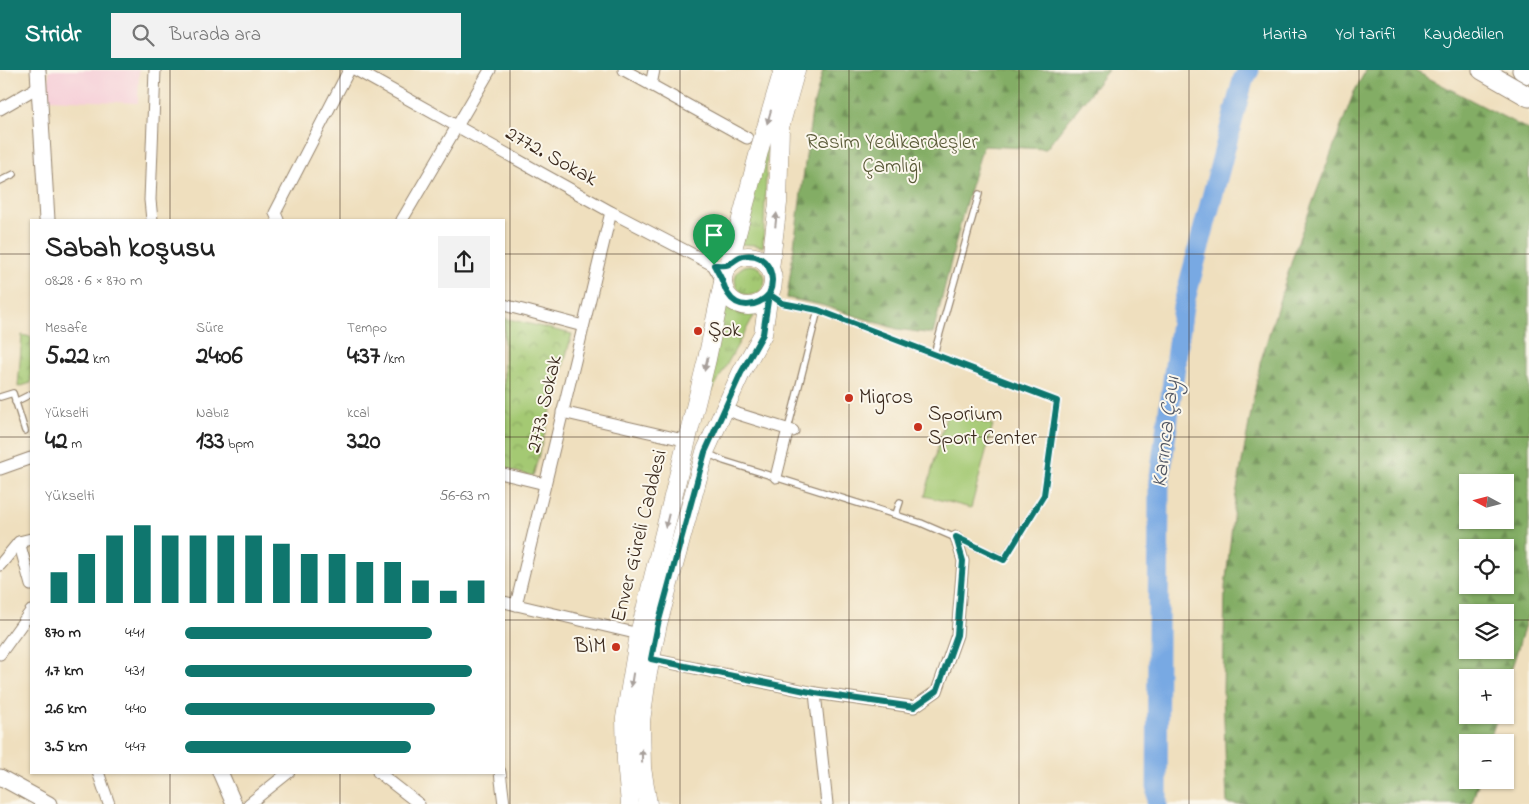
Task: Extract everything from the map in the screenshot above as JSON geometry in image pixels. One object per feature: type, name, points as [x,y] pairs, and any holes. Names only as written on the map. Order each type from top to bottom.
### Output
[{"type":"highway","points":[[1482,70],[1529,97]]},
{"type":"highway","points":[[1522,70],[1529,74]]},
{"type":"main road","points":[[38,70],[47,219]]},
{"type":"main road","points":[[783,70],[721,265],[724,275],[723,282],[729,296],[742,305],[757,304],[764,300],[769,294],[773,282],[770,269],[778,203],[780,126],[796,70]]},
{"type":"main road","points":[[721,265],[743,256],[751,256],[759,258],[770,269]]},
{"type":"main road","name":"Enver Güreli Caddesi","points":[[630,804],[626,761],[626,718],[639,634],[707,359],[723,282]]},
{"type":"main road","name":"Enver Güreli Caddesi","points":[[648,804],[642,768],[641,721],[651,659],[663,606],[705,452],[741,373],[763,334],[769,294]]},
{"type":"main road","points":[[221,774],[234,804]]},
{"type":"main road","points":[[0,777],[49,804]]},
{"type":"street","points":[[152,219],[150,200],[155,70]]},
{"type":"street","points":[[278,219],[275,213],[349,70]]},
{"type":"street","name":"2772. Sokak","points":[[356,70],[611,212],[721,265]]},
{"type":"street","points":[[403,219],[490,70]]},
{"type":"street","points":[[624,70],[747,138]]},
{"type":"street","points":[[651,85],[654,70]]},
{"type":"street","points":[[0,109],[38,87]]},
{"type":"street","name":"2773. Sokak","points":[[516,605],[611,212]]},
{"type":"street","points":[[505,305],[583,326]]},
{"type":"street","points":[[725,408],[738,414],[791,430],[776,476]]},
{"type":"street","points":[[562,412],[679,439]]},
{"type":"street","points":[[0,469],[30,458]]},
{"type":"street","points":[[505,474],[545,484]]},
{"type":"street","points":[[651,659],[815,693],[914,707],[937,691],[957,635],[963,561],[956,537]]},
{"type":"street","points":[[0,565],[19,542],[30,539]]},
{"type":"street","points":[[19,542],[30,582]]},
{"type":"street","points":[[505,602],[639,634]]},
{"type":"street","points":[[0,654],[30,612]]},
{"type":"street","points":[[815,693],[827,804]]},
{"type":"street","points":[[99,774],[108,804]]},
{"type":"street","points":[[249,804],[286,774]]},
{"type":"street","points":[[380,774],[418,804]]},
{"type":"street","points":[[500,774],[504,804]]},
{"type":"lane","points":[[0,181],[14,174]]},
{"type":"lane","points":[[934,354],[979,194]]},
{"type":"lane","points":[[705,452],[724,461],[896,514],[956,537],[1004,560],[1044,495],[1057,401],[818,310],[782,303],[769,294]]},
{"type":"lane","points":[[791,430],[818,310]]},
{"type":"lane","points":[[0,397],[12,393],[25,431]]},
{"type":"lane","points":[[15,402],[30,394]]},
{"type":"lane","points":[[896,514],[900,502]]},
{"type":"shaded area","points":[[49,70],[139,70],[138,103],[48,99]]},
{"type":"green space","name":"Rasim Yedikardeşler Çamlığı","points":[[823,70],[1108,70],[1046,149],[983,146],[964,209],[933,334],[897,329],[821,305],[787,298],[812,111]]},
{"type":"green space","points":[[1366,70],[1413,70],[1529,130],[1529,611],[1512,669],[1459,669],[1459,724],[1495,724],[1492,734],[1459,734],[1459,789],[1476,789],[1472,804],[1227,804],[1223,692],[1225,587],[1235,500],[1260,363],[1297,244],[1354,92]]},
{"type":"green space","points":[[768,132],[763,247],[738,244]]},
{"type":"green space","points":[[750,265],[760,270],[765,280],[760,290],[750,295],[740,290],[735,280],[740,270]]},
{"type":"green space","points":[[726,302],[741,313],[756,312],[693,425]]},
{"type":"green space","points":[[505,318],[572,334],[533,476],[505,469]]},
{"type":"green space","points":[[22,335],[30,337],[30,383],[18,387]]},
{"type":"green space","points":[[947,413],[993,425],[971,508],[925,496]]},
{"type":"waterway","name":"Karınca Çayı","points":[[1157,804],[1159,484],[1183,307],[1243,80],[1249,70]]},
{"type":"place","name":"Şok","points":[[698,331]]},
{"type":"place","name":"Migros","points":[[849,398]]},
{"type":"place","name":"Sporium Sport Center","points":[[918,427]]},
{"type":"place","name":"BİM","points":[[616,647]]},
{"type":"route","points":[[714,265],[725,289],[734,302],[749,306],[764,300],[769,294],[763,334],[741,373],[705,452],[658,624],[651,659],[815,693],[914,707],[937,691],[957,635],[963,561],[956,537],[1004,560],[1044,495],[1057,401],[818,310],[782,303],[769,294],[773,282],[772,275],[765,262],[759,258],[743,256],[729,264],[714,265]]}]
